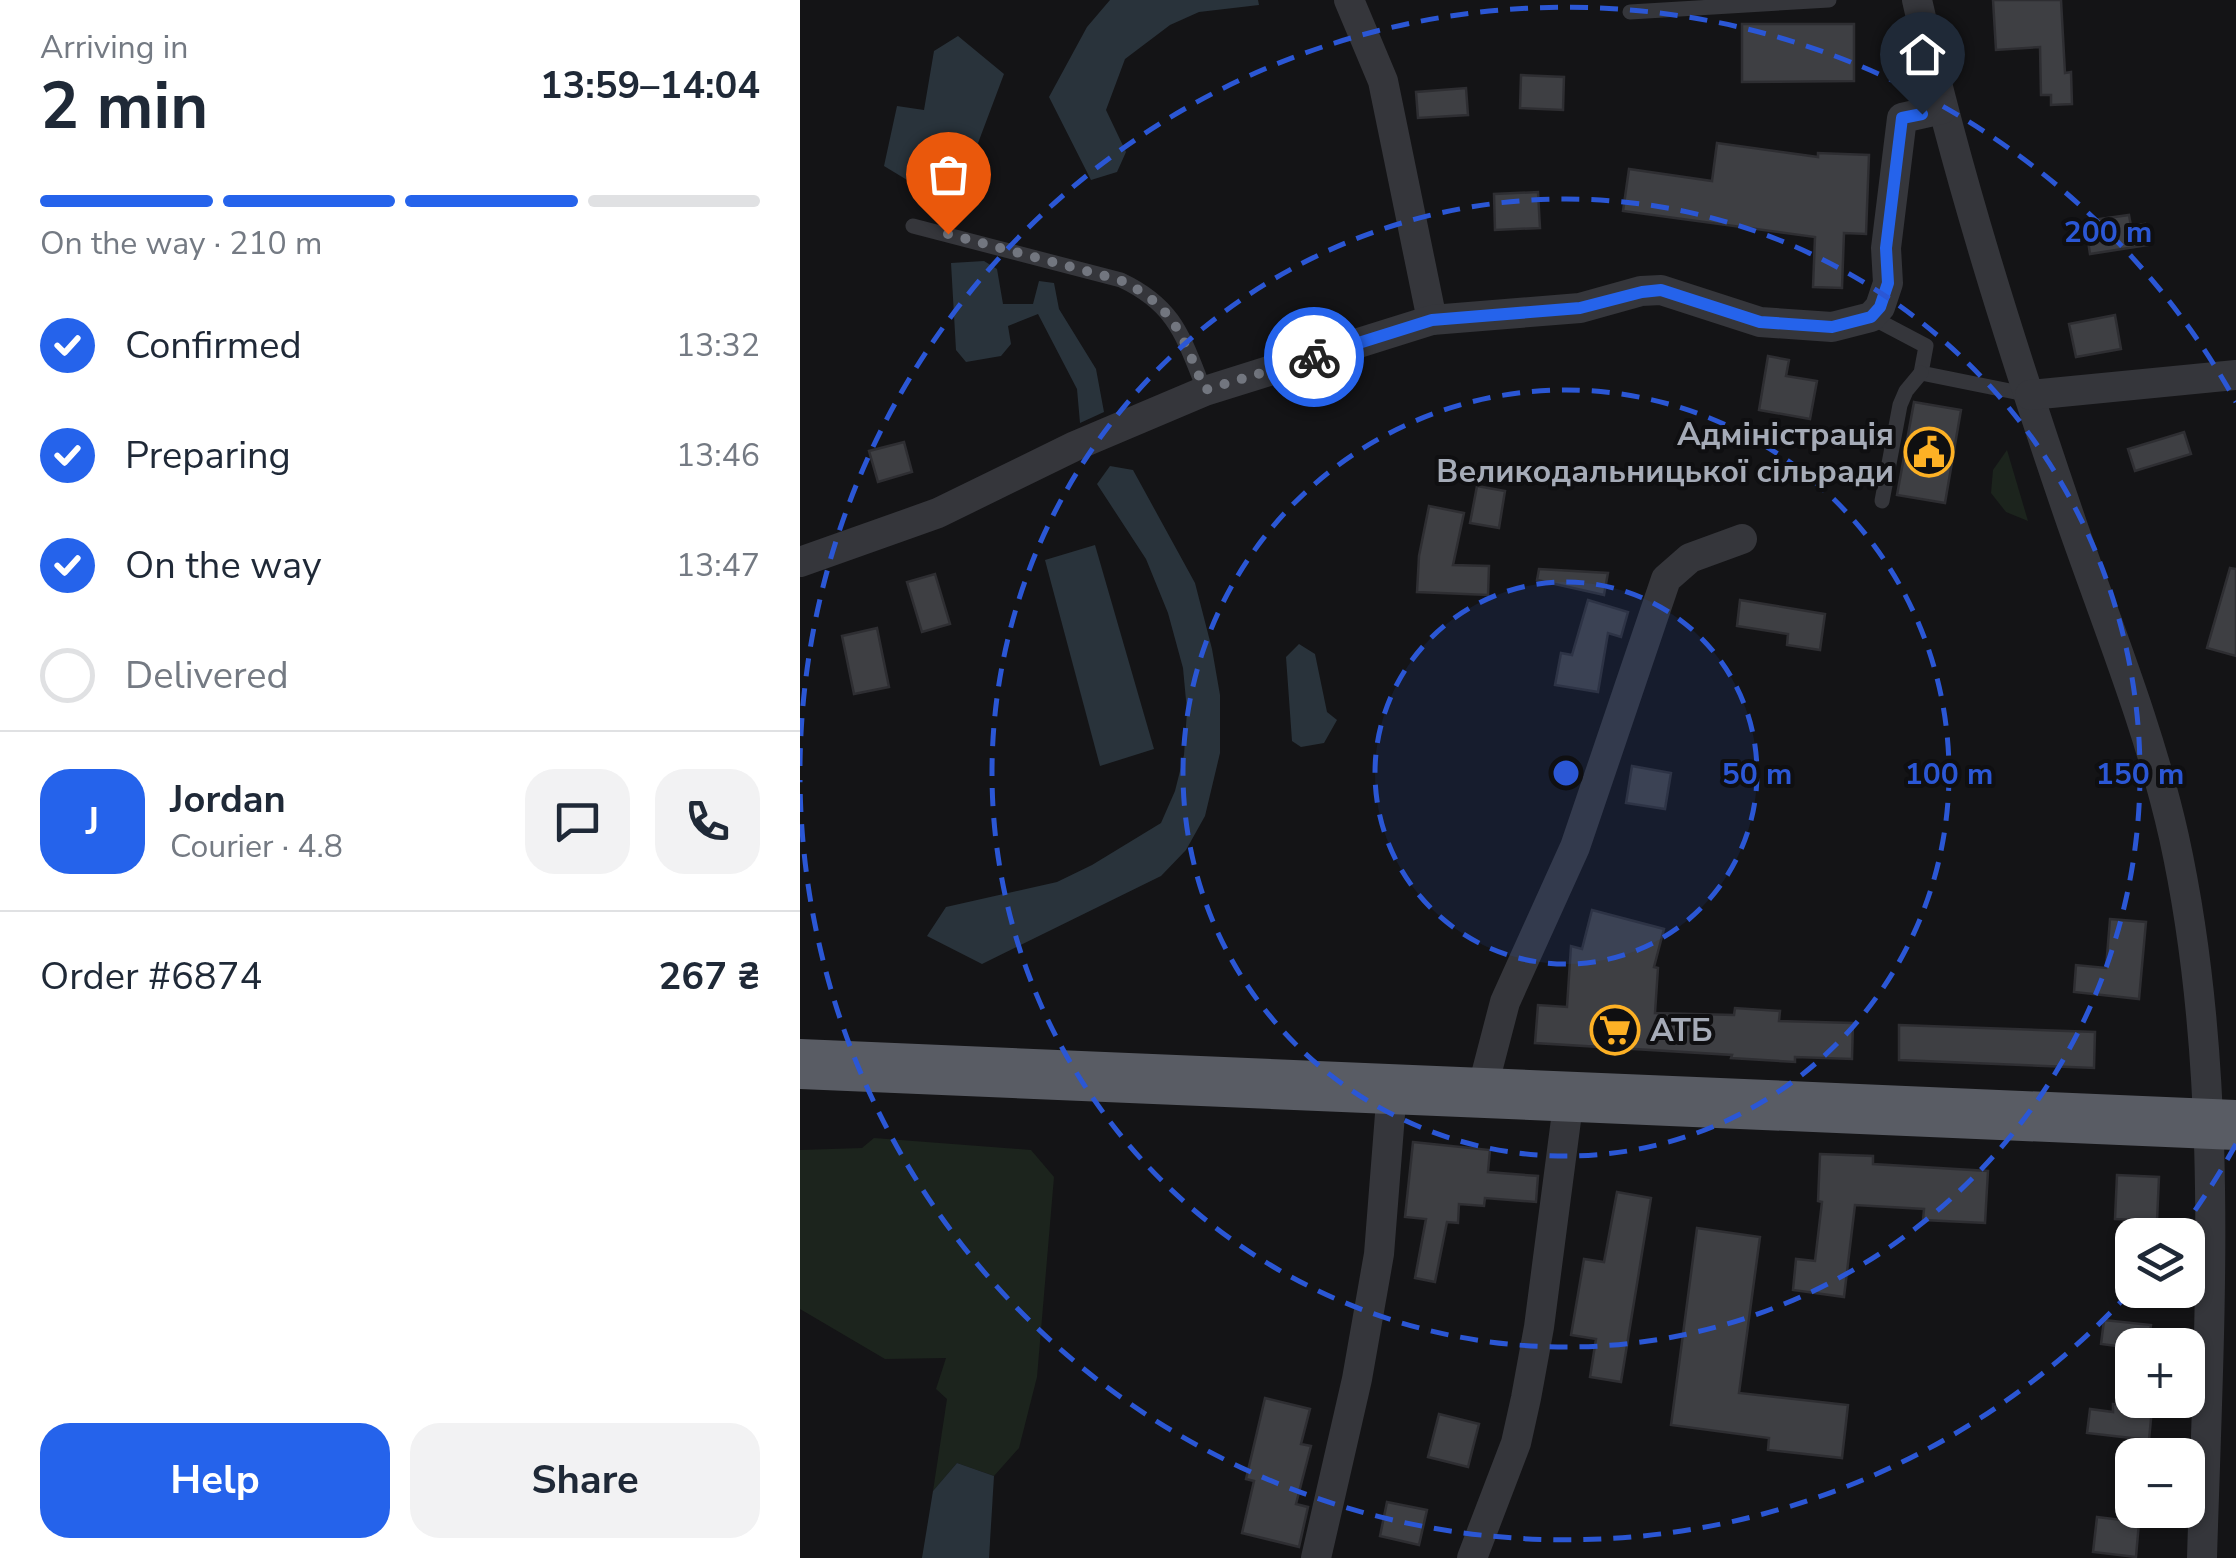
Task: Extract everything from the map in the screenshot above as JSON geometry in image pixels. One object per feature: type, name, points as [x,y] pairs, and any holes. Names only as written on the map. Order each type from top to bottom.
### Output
[{"type":"highway","points":[[800,1064],[2223,1125]]},
{"type":"street","points":[[1350,0],[1383,81],[1432,320]]},
{"type":"street","points":[[1917,0],[1942,108],[2030,395],[2149,742],[2174,840],[2223,1125],[2212,1232],[2202,1558]]},
{"type":"street","points":[[800,562],[938,514],[1075,446],[1205,390],[1432,320],[1580,308],[1661,290],[1760,322],[1832,327],[1871,317],[1880,307],[1888,283],[1886,248],[1902,118],[1942,108]]},
{"type":"street","points":[[2030,395],[2236,375]]},
{"type":"street","points":[[1482,1094],[1504,1002],[1575,847],[1666,579],[1690,558],[1742,538]]},
{"type":"street","points":[[1316,1558],[1380,1254],[1392,1088]]},
{"type":"street","points":[[1472,1558],[1516,1443],[1526,1398],[1540,1326],[1569,1097]]},
{"type":"lane","points":[[1630,12],[1828,0]]},
{"type":"lane","points":[[914,226],[1120,280],[1145,292],[1169,314],[1205,390]]},
{"type":"lane","points":[[1871,317],[1926,346],[1921,373],[1900,405],[1882,501]]},
{"type":"lane","points":[[1921,373],[2030,395]]},
{"type":"shaded area","points":[[1110,0],[1258,0],[1259,5],[1199,12],[1170,25],[1125,59],[1106,110],[1126,152],[1117,172],[1091,180],[1049,97],[1087,27]]},
{"type":"shaded area","points":[[958,36],[1004,74],[957,199],[917,186],[884,166],[897,106],[924,110],[934,51]]},
{"type":"shaded area","points":[[984,261],[997,269],[1003,304],[1033,304],[1039,281],[1054,283],[1059,309],[1096,369],[1104,412],[1080,423],[1077,389],[1038,314],[1008,326],[1011,344],[1001,356],[966,362],[956,350],[951,263]]},
{"type":"shaded area","points":[[2007,450],[2028,521],[2006,512],[1991,493],[1993,470]]},
{"type":"shaded area","points":[[1110,466],[1133,470],[1195,583],[1220,695],[1220,753],[1205,816],[1186,850],[1161,876],[982,964],[927,936],[946,907],[1057,882],[1092,865],[1161,823],[1175,791],[1184,755],[1187,711],[1183,668],[1168,613],[1146,559],[1097,484]]},
{"type":"shaded area","points":[[1095,545],[1154,749],[1100,766],[1045,560]]},
{"type":"shaded area","points":[[1299,644],[1315,654],[1327,712],[1337,720],[1324,743],[1301,747],[1292,741],[1286,657]]},
{"type":"shaded area","points":[[874,1138],[1031,1150],[1054,1177],[1037,1377],[1019,1448],[994,1476],[957,1463],[933,1491],[947,1399],[936,1389],[946,1358],[885,1359],[800,1309],[800,1150],[862,1148]]},
{"type":"shaded area","points":[[957,1463],[994,1476],[989,1558],[922,1558],[933,1491]]},
{"type":"building","points":[[1993,0],[2061,0],[2065,73],[2071,72],[2072,104],[2051,105],[2051,95],[2041,95],[2040,47],[1996,50]]},
{"type":"building","points":[[1742,24],[1854,24],[1854,81],[1742,82]]},
{"type":"building","points":[[1521,75],[1564,77],[1563,110],[1520,108]]},
{"type":"building","points":[[1466,88],[1468,115],[1418,118],[1416,92]]},
{"type":"building","points":[[1717,143],[1818,157],[1818,153],[1869,155],[1866,234],[1844,233],[1842,288],[1813,287],[1815,237],[1623,211],[1629,169],[1712,181]]},
{"type":"building","points":[[1538,192],[1540,228],[1495,230],[1494,194]]},
{"type":"building","points":[[2129,215],[2131,226],[2145,224],[2148,245],[2090,254],[2085,221]]},
{"type":"building","points":[[2115,315],[2121,349],[2076,357],[2069,324]]},
{"type":"building","points":[[1768,356],[1789,360],[1786,376],[1817,381],[1810,419],[1759,410]]},
{"type":"building","name":"Адміністрація Великодальницької сільради","points":[[1914,402],[1961,410],[1945,503],[1897,495]]},
{"type":"building","points":[[2184,432],[2191,454],[2135,471],[2128,449]]},
{"type":"building","points":[[904,442],[912,472],[878,482],[869,451]]},
{"type":"building","points":[[1477,486],[1505,491],[1499,528],[1470,523]]},
{"type":"building","points":[[1429,506],[1464,513],[1453,565],[1489,566],[1488,595],[1417,592]]},
{"type":"building","points":[[2230,568],[2236,569],[2236,656],[2207,648]]},
{"type":"building","points":[[1539,569],[1608,573],[1604,595],[1537,580]]},
{"type":"building","points":[[935,574],[950,624],[922,632],[907,582]]},
{"type":"building","points":[[1588,600],[1628,612],[1621,637],[1608,633],[1598,692],[1555,685],[1561,653],[1572,655]]},
{"type":"building","points":[[1740,600],[1825,614],[1820,650],[1787,645],[1788,634],[1737,626]]},
{"type":"building","points":[[877,628],[889,687],[854,694],[842,636]]},
{"type":"building","points":[[1632,766],[1671,773],[1665,809],[1626,803]]},
{"type":"building","points":[[1592,910],[1664,929],[1654,967],[1658,968],[1655,1013],[1734,1015],[1735,1008],[1780,1011],[1779,1021],[1853,1023],[1852,1059],[1795,1057],[1795,1062],[1535,1043],[1538,1005],[1567,1007],[1571,946],[1582,949]]},
{"type":"building","points":[[2110,919],[2146,922],[2139,999],[2074,992],[2076,965],[2106,968]]},
{"type":"building","points":[[1899,1025],[2095,1032],[2094,1068],[1899,1060]]},
{"type":"building","points":[[1413,1142],[1490,1150],[1488,1172],[1538,1176],[1536,1202],[1485,1198],[1484,1206],[1459,1204],[1458,1223],[1447,1222],[1435,1282],[1415,1278],[1426,1219],[1405,1217]]},
{"type":"building","points":[[1820,1154],[1873,1156],[1873,1164],[1988,1171],[1985,1223],[1923,1220],[1924,1209],[1855,1205],[1844,1297],[1793,1290],[1796,1259],[1815,1261],[1822,1202],[1818,1201]]},
{"type":"building","points":[[2117,1175],[2159,1177],[2157,1218],[2115,1218]]},
{"type":"building","points":[[1617,1192],[1651,1198],[1621,1382],[1590,1377],[1596,1339],[1571,1335],[1584,1259],[1604,1262]]},
{"type":"building","points":[[1697,1228],[1760,1237],[1739,1393],[1848,1405],[1842,1458],[1768,1450],[1769,1438],[1671,1425]]},
{"type":"building","points":[[2104,1320],[2151,1325],[2115,1328],[2115,1346],[2101,1344]]},
{"type":"building","points":[[1265,1398],[1310,1409],[1301,1444],[1311,1446],[1296,1504],[1308,1507],[1299,1547],[1242,1533],[1254,1481],[1246,1479]]},
{"type":"building","points":[[2115,1404],[2115,1418],[2151,1418],[2149,1438],[2087,1433],[2090,1409],[2113,1412]]},
{"type":"building","points":[[1439,1414],[1479,1424],[1468,1467],[1428,1457]]},
{"type":"building","points":[[1387,1502],[1427,1510],[1419,1545],[1380,1536]]},
{"type":"building","points":[[2097,1517],[2115,1519],[2115,1528],[2138,1528],[2136,1557],[2093,1552]]},
{"type":"way so far","points":[[948,234],[1120,280],[1145,292],[1169,314],[1205,390],[1314,357]]},
{"type":"place","name":"Адміністрація Великодальницької сільради","points":[[1929,452]]},
{"type":"place","name":"АТБ","points":[[1615,1030]]},
{"type":"route","points":[[1314,357],[1432,320],[1580,308],[1661,290],[1760,322],[1832,327],[1871,317],[1880,307],[1888,283],[1886,248],[1902,118],[1922,114]]}]
